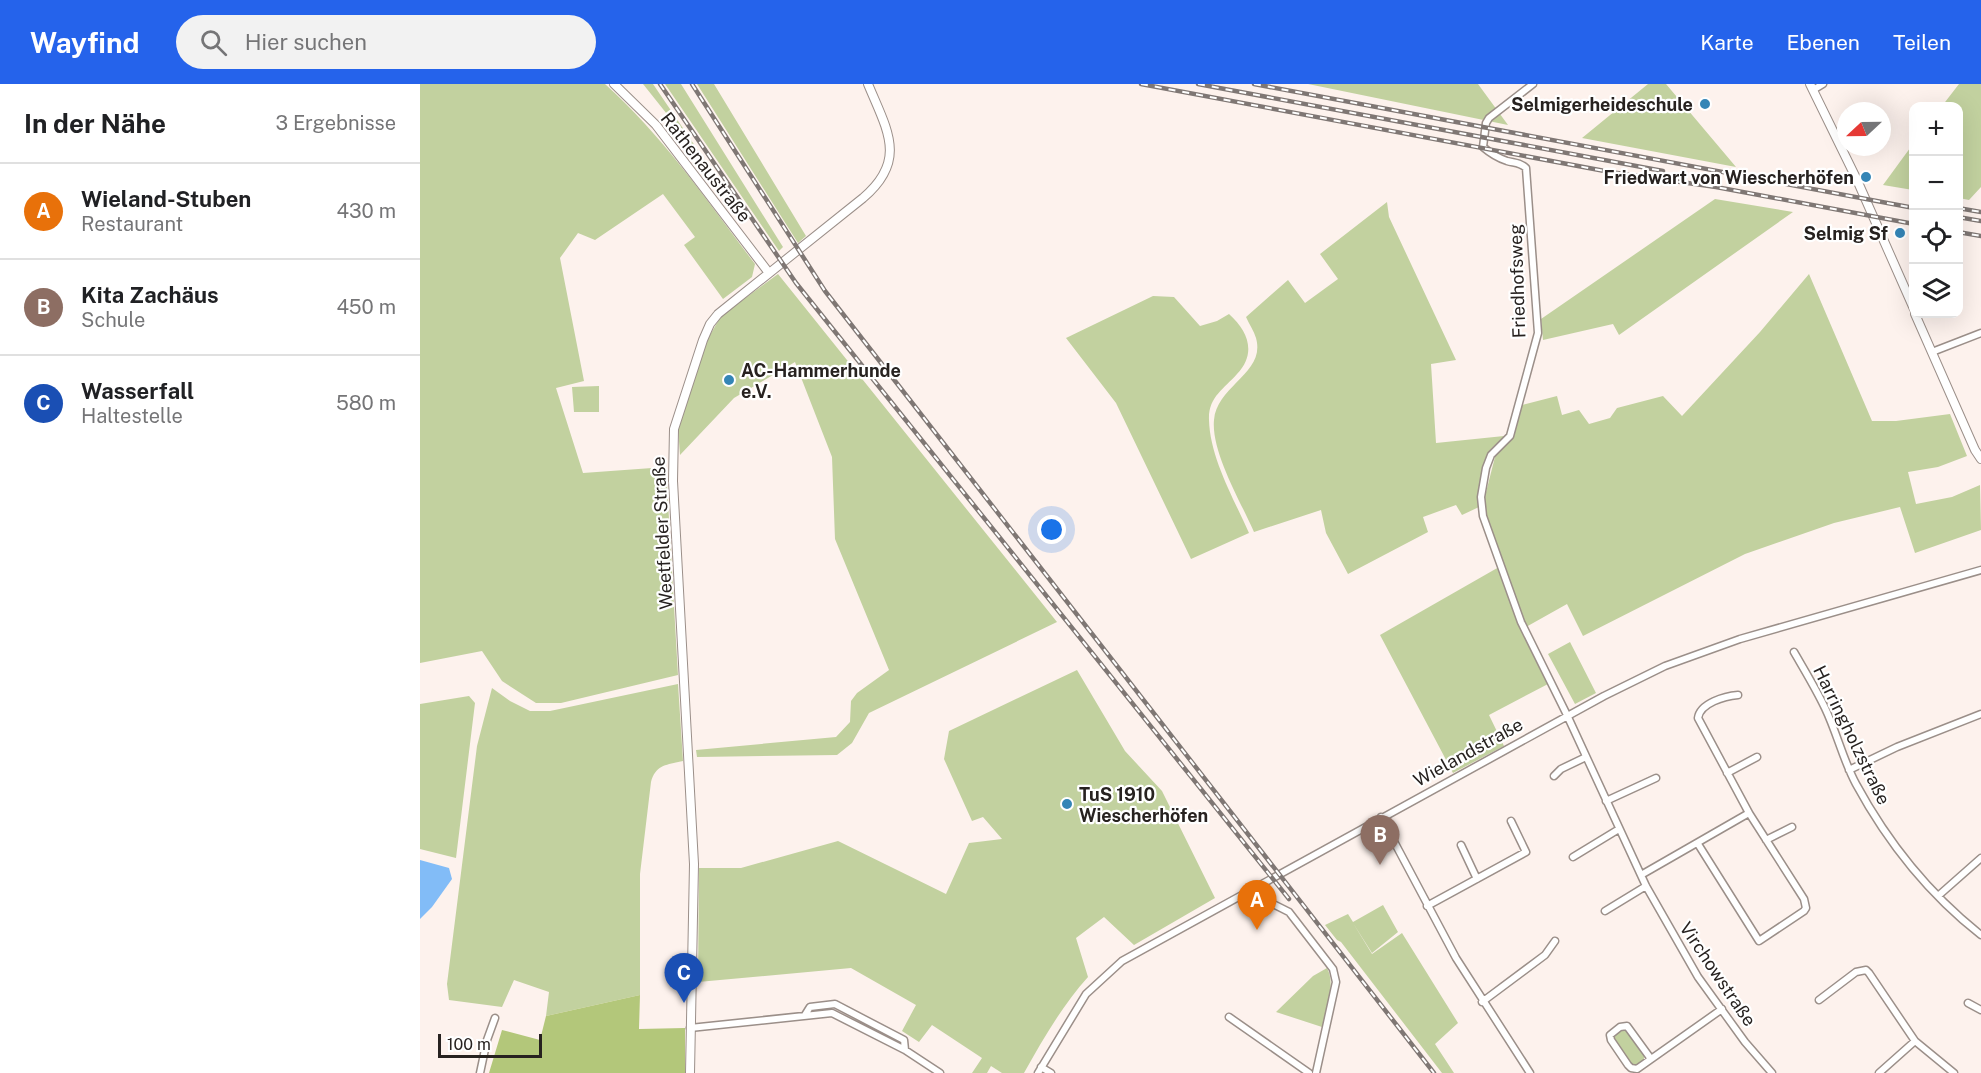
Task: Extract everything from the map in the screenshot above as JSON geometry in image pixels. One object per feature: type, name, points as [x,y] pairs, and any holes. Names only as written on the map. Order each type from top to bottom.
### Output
[{"type":"street","name":"Rathenaustraße","points":[[615,84],[656,125],[769,273]]},
{"type":"street","name":"Weetfelder Straße","points":[[690,1073],[694,864],[673,481],[674,429],[710,324],[731,302],[863,198],[883,177],[889,161],[889,138],[868,84]]},
{"type":"street","name":"Friedhofsweg","points":[[1533,84],[1489,118],[1486,123],[1483,147],[1490,153],[1507,161],[1522,164],[1526,168],[1538,333],[1510,436],[1491,455],[1486,468],[1481,497],[1484,516],[1521,622],[1567,715]]},
{"type":"street","points":[[1823,84],[1811,87],[1857,180],[1909,298]]},
{"type":"street","points":[[1917,318],[1981,459]]},
{"type":"street","points":[[1932,351],[1981,333]]},
{"type":"street","name":"Wielandstraße","points":[[1040,1070],[1086,994],[1113,968],[1133,954],[1567,715],[1665,666],[1696,654],[1740,639],[1981,570]]},
{"type":"street","name":"Harringholzstraße","points":[[1794,652],[1826,710],[1849,770],[1886,834],[1918,875],[1954,912],[1981,935]]},
{"type":"street","points":[[1698,844],[1759,940],[1804,912],[1806,908],[1804,899],[1749,813],[1698,718],[1698,713],[1704,707],[1727,696],[1738,695]]},
{"type":"street","points":[[1849,770],[1896,747],[1981,714]]},
{"type":"street","name":"Virchowstraße","points":[[1567,715],[1646,886],[1698,977],[1745,1042],[1772,1073]]},
{"type":"street","points":[[1554,776],[1562,769],[1586,757]]},
{"type":"street","points":[[1727,773],[1757,757]]},
{"type":"street","points":[[1606,801],[1656,778]]},
{"type":"street","points":[[1641,875],[1749,813]]},
{"type":"street","points":[[1381,817],[1427,906],[1482,1002],[1530,1073]]},
{"type":"street","points":[[1427,906],[1526,852],[1511,821]]},
{"type":"street","points":[[1766,840],[1792,827]]},
{"type":"street","points":[[1573,857],[1619,829]]},
{"type":"street","points":[[1461,845],[1477,879]]},
{"type":"street","points":[[1938,896],[1981,858]]},
{"type":"street","points":[[1258,886],[1269,902],[1288,912],[1333,969],[1335,975],[1336,982],[1316,1073]]},
{"type":"street","points":[[1605,911],[1646,886]]},
{"type":"street","points":[[1482,1002],[1545,955],[1555,942]]},
{"type":"street","points":[[1819,1000],[1856,972],[1866,970],[1915,1041],[1954,1073]]},
{"type":"street","points":[[1968,1003],[1981,1010]]},
{"type":"street","points":[[805,1015],[810,1007],[836,1004],[904,1040],[905,1050]]},
{"type":"street","points":[[1651,1059],[1627,1026],[1620,1027],[1610,1035],[1611,1040],[1631,1068],[1637,1069],[1722,1009]]},
{"type":"street","points":[[690,1028],[832,1013],[905,1050],[940,1073]]},
{"type":"street","points":[[853,1023],[854,1013]]},
{"type":"street","points":[[853,1023],[861,1017]]},
{"type":"street","points":[[1229,1017],[1309,1073]]},
{"type":"street","points":[[480,1073],[486,1040],[495,1018]]},
{"type":"street","points":[[867,1031],[872,1023]]},
{"type":"street","points":[[1879,1073],[1915,1041]]},
{"type":"street","points":[[1040,1070],[1051,1073]]},
{"type":"green space","points":[[420,84],[605,84],[666,147],[755,264],[752,277],[723,299],[684,245],[695,237],[663,194],[595,240],[578,233],[560,258],[584,381],[556,388],[583,473],[666,467],[678,675],[561,703],[536,703],[502,681],[482,651],[420,663]]},
{"type":"green space","points":[[643,84],[653,84],[710,168]]},
{"type":"green space","points":[[665,84],[681,84],[783,247],[779,251]]},
{"type":"green space","points":[[697,84],[714,84],[806,236],[798,243]]},
{"type":"green space","points":[[1308,84],[1478,84],[1508,125]]},
{"type":"green space","points":[[1648,84],[1666,84],[1736,167],[1582,138]]},
{"type":"green space","points":[[1959,84],[1981,84],[1981,187],[1969,200],[1963,199],[1963,102],[1945,102]]},
{"type":"green space","points":[[1909,149],[1909,189],[1883,185]]},
{"type":"green space","points":[[1715,199],[1793,212],[1619,335],[1613,324],[1543,340],[1541,319]]},
{"type":"green space","points":[[1387,202],[1389,217],[1456,360],[1431,364],[1436,443],[1504,436],[1490,450],[1484,463],[1479,507],[1462,515],[1456,505],[1423,517],[1428,532],[1348,574],[1326,533],[1321,510],[1254,532],[1222,462],[1214,433],[1214,420],[1223,397],[1254,361],[1257,350],[1256,338],[1246,317],[1288,280],[1305,303],[1338,279],[1320,254]]},
{"type":"green space","points":[[778,274],[1057,622],[869,713],[852,743],[837,755],[697,757],[696,750],[836,737],[850,722],[851,701],[857,693],[889,670],[835,539],[832,457],[795,362],[734,398],[680,455],[678,428],[706,342],[721,316]]},
{"type":"green space","points":[[1809,274],[1872,421],[1896,421],[1950,414],[1967,456],[1938,467],[1908,472],[1916,504],[1952,497],[1980,485],[1981,530],[1915,553],[1900,507],[1834,523],[1745,554],[1583,636],[1567,604],[1526,627],[1502,567],[1483,504],[1496,453],[1511,440],[1522,405],[1557,396],[1562,415],[1579,410],[1589,424],[1610,418],[1617,408],[1663,396],[1682,416],[1760,332]]},
{"type":"green space","points":[[1153,296],[1174,297],[1200,326],[1217,321],[1229,314],[1241,328],[1248,342],[1247,358],[1243,366],[1214,399],[1209,412],[1209,420],[1210,434],[1218,463],[1249,533],[1191,559],[1116,403],[1066,338]]},
{"type":"green space","points":[[599,386],[599,412],[574,412],[572,387]]},
{"type":"green space","points":[[1499,567],[1518,623],[1548,684],[1489,715],[1504,746],[1453,773],[1380,635]]},
{"type":"green space","points":[[1570,642],[1596,693],[1575,704],[1548,654]]},
{"type":"green space","points":[[1077,670],[1125,751],[1162,791],[1215,898],[1134,945],[1104,917],[1076,938],[1088,977],[1061,1011],[1024,1073],[1002,1073],[991,1066],[987,1073],[972,1073],[982,1058],[932,1025],[919,1042],[902,1031],[916,1005],[851,968],[698,982],[699,868],[741,868],[838,841],[946,894],[969,843],[1002,839],[983,817],[972,821],[944,759],[949,731]]},
{"type":"green space","points":[[678,684],[683,761],[659,768],[651,782],[640,874],[640,995],[546,1016],[549,992],[514,980],[502,1007],[449,1000],[447,984],[477,746],[492,688],[510,701],[530,711],[550,711]]},
{"type":"green space","points":[[469,696],[475,703],[456,858],[420,849],[420,704]]},
{"type":"green space","points":[[1383,905],[1398,932],[1372,953],[1353,923],[1372,954],[1402,933],[1458,1023],[1435,1044],[1454,1073],[1442,1073],[1341,942],[1325,925],[1348,914],[1353,922]]},
{"type":"green space","points":[[1327,968],[1331,982],[1322,1027],[1276,1012],[1313,976]]},
{"type":"green space","points":[[640,995],[639,1029],[685,1028],[685,1073],[489,1073],[502,1030],[540,1040],[546,1016]]},
{"type":"green space","points":[[1621,1029],[1627,1030],[1644,1053],[1644,1060],[1637,1065],[1631,1064],[1615,1040],[1614,1036]]},
{"type":"water","points":[[420,860],[449,868],[452,879],[432,907],[420,919]]},
{"type":"railway","points":[[660,84],[796,283],[1289,899]]},
{"type":"railway","points":[[692,84],[825,291],[1434,1073]]},
{"type":"railway","points":[[1141,84],[1610,172],[1716,187],[1909,223]]},
{"type":"railway","points":[[1198,84],[1663,171]]},
{"type":"railway","points":[[1254,84],[1909,207]]},
{"type":"railway","points":[[1963,209],[1981,212]]},
{"type":"railway","points":[[1963,218],[1981,221]]},
{"type":"railway","points":[[1963,233],[1981,236]]},
{"type":"place","name":"Selmigerheideschule","points":[[1705,104]]},
{"type":"place","name":"Friedwart von Wiescherhöfen","points":[[1866,177]]},
{"type":"place","name":"Selmig Sf","points":[[1900,233]]},
{"type":"place","name":"AC-Hammerhunde e.V.","points":[[729,380]]},
{"type":"place","name":"TuS 1910 Wiescherhöfen","points":[[1067,804]]},
{"type":"place","name":"Kita Zachäus","points":[[1380,865]]},
{"type":"place","name":"Wieland-Stuben","points":[[1257,930]]},
{"type":"place","name":"Wasserfall","points":[[684,1003]]}]
